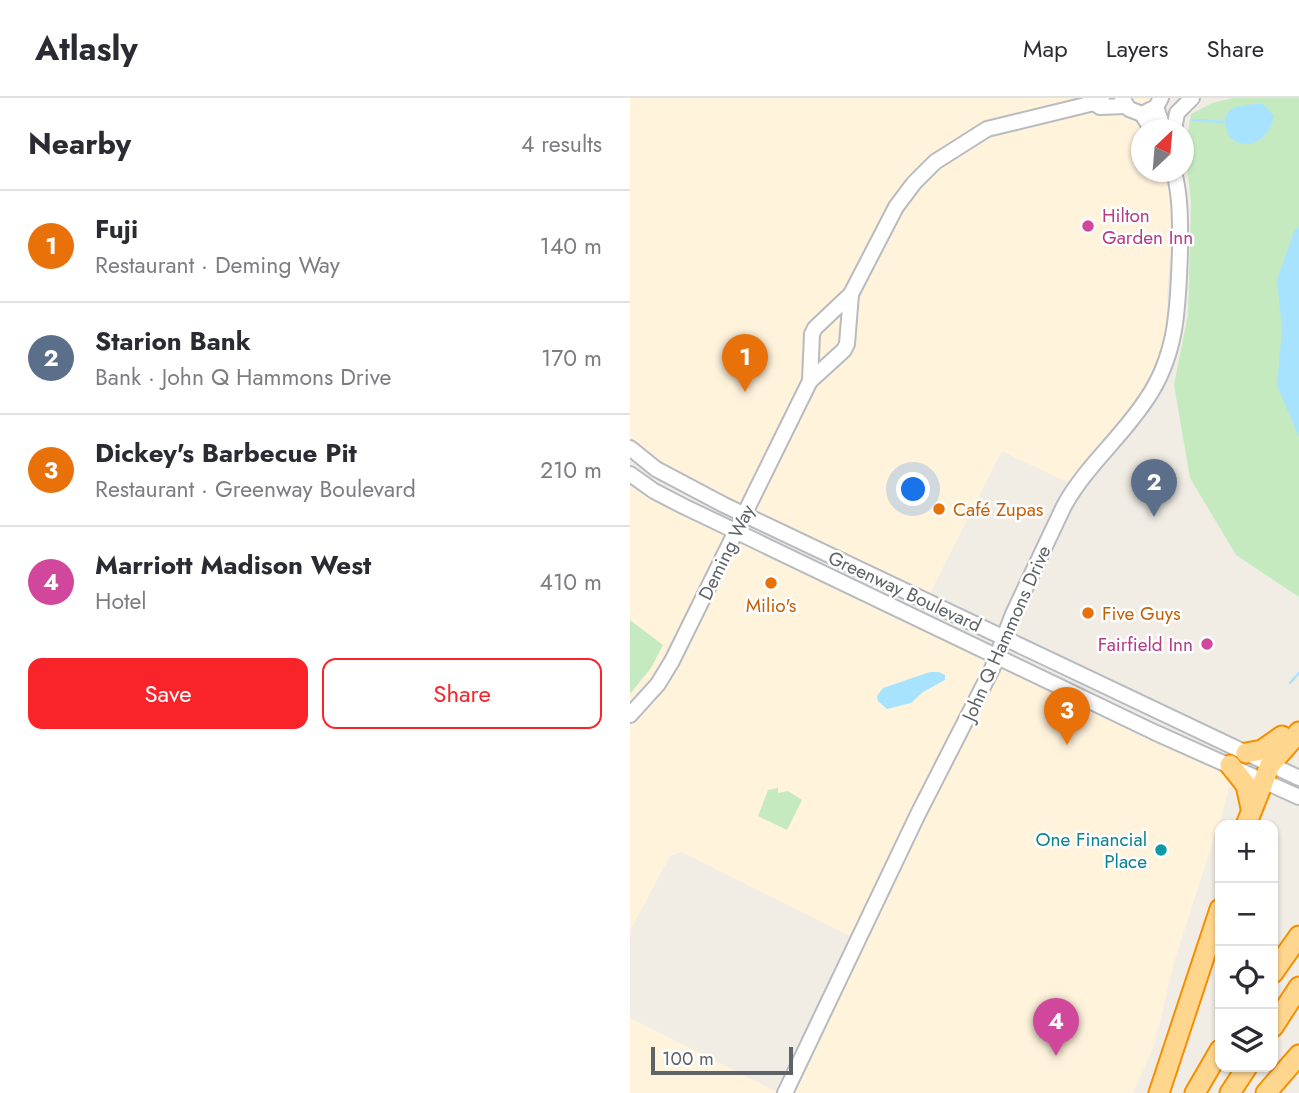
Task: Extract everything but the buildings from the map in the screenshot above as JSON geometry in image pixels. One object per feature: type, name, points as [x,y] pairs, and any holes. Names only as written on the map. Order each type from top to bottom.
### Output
[{"type":"highway","points":[[1249,817],[1246,785],[1238,759],[1267,748],[1299,722]]},
{"type":"highway","points":[[1249,817],[1275,757],[1299,732]]},
{"type":"highway","points":[[1158,1093],[1215,924]]},
{"type":"highway","points":[[1278,966],[1299,936]]},
{"type":"highway","points":[[1278,1019],[1299,987]]},
{"type":"highway","points":[[1266,1093],[1299,1055]]},
{"type":"highway","points":[[1195,1093],[1215,1059]]},
{"type":"highway","points":[[1230,1093],[1244,1072]]},
{"type":"street","points":[[1176,119],[1177,113],[1192,98]]},
{"type":"street","name":"Deming Way","points":[[810,381],[812,334],[815,328],[851,293],[896,207],[914,183],[936,162],[987,129],[1098,100],[1100,107],[1124,102]]},
{"type":"street","points":[[1142,114],[1160,101],[1162,119]]},
{"type":"street","points":[[1124,102],[1133,112],[1142,114],[1145,119]]},
{"type":"street","name":"John Q Hammons Drive","points":[[785,1093],[918,814],[954,747],[1073,490],[1096,459],[1130,422],[1165,367],[1175,334],[1179,293],[1181,222],[1175,182]]},
{"type":"street","name":"Deming Way","points":[[630,715],[658,684],[672,661],[810,381],[844,350],[847,344],[851,293]]},
{"type":"street","name":"Greenway Boulevard","points":[[630,448],[656,470],[744,515],[1003,637],[1267,773],[1299,797]]},
{"type":"street","name":"Greenway Boulevard","points":[[630,474],[654,491],[1154,732],[1238,759]]},
{"type":"street","name":"Greenway Boulevard","points":[[1267,773],[1299,778]]},
{"type":"shaded area","points":[[630,98],[1159,98],[1161,119],[1131,119],[1131,182],[1169,182],[1174,206],[1167,295],[1170,323],[1153,382],[1073,485],[1002,451],[928,597],[754,515],[671,470],[630,439]]},
{"type":"shaded area","points":[[630,474],[910,623],[975,645],[1232,774],[1220,820],[1215,820],[1215,836],[1174,962],[1155,1043],[1133,1093],[785,1093],[858,940],[681,852],[670,856],[630,931]]},
{"type":"shaded area","points":[[630,1018],[779,1093],[630,1093]]},
{"type":"green space","points":[[1233,98],[1299,98],[1299,597],[1236,555],[1190,478],[1174,385],[1188,314],[1191,203],[1189,182],[1194,182],[1194,119],[1190,119],[1191,114],[1212,103]]},
{"type":"green space","points":[[630,620],[663,645],[651,668],[630,694]]},
{"type":"green space","points":[[778,788],[778,793],[788,791],[802,800],[787,830],[758,816],[768,790]]},
{"type":"water","points":[[1263,104],[1274,116],[1270,129],[1262,137],[1244,144],[1229,135],[1226,126],[1227,113],[1235,107]]},
{"type":"water","points":[[1299,226],[1299,437],[1277,385],[1282,330],[1277,279],[1294,232]]},
{"type":"water","points":[[930,672],[945,675],[945,680],[923,692],[911,703],[887,709],[878,701],[877,696],[883,688]]},
{"type":"waterway","points":[[1194,120],[1225,122]]},
{"type":"waterway","points":[[1290,683],[1299,673]]},
{"type":"place","name":"Hilton Garden Inn","points":[[1088,226]]},
{"type":"place","name":"Fuji","points":[[745,392]]},
{"type":"place","name":"Café Zupas","points":[[939,509]]},
{"type":"place","name":"Starion Bank","points":[[1154,517]]},
{"type":"place","name":"Milio's","points":[[771,583]]},
{"type":"place","name":"Five Guys","points":[[1088,613]]},
{"type":"place","name":"Fairfield Inn","points":[[1207,644]]},
{"type":"place","name":"Dickey's Barbecue Pit","points":[[1067,745]]},
{"type":"place","name":"One Financial Place","points":[[1161,850]]},
{"type":"place","name":"Marriott Madison West","points":[[1056,1056]]}]
